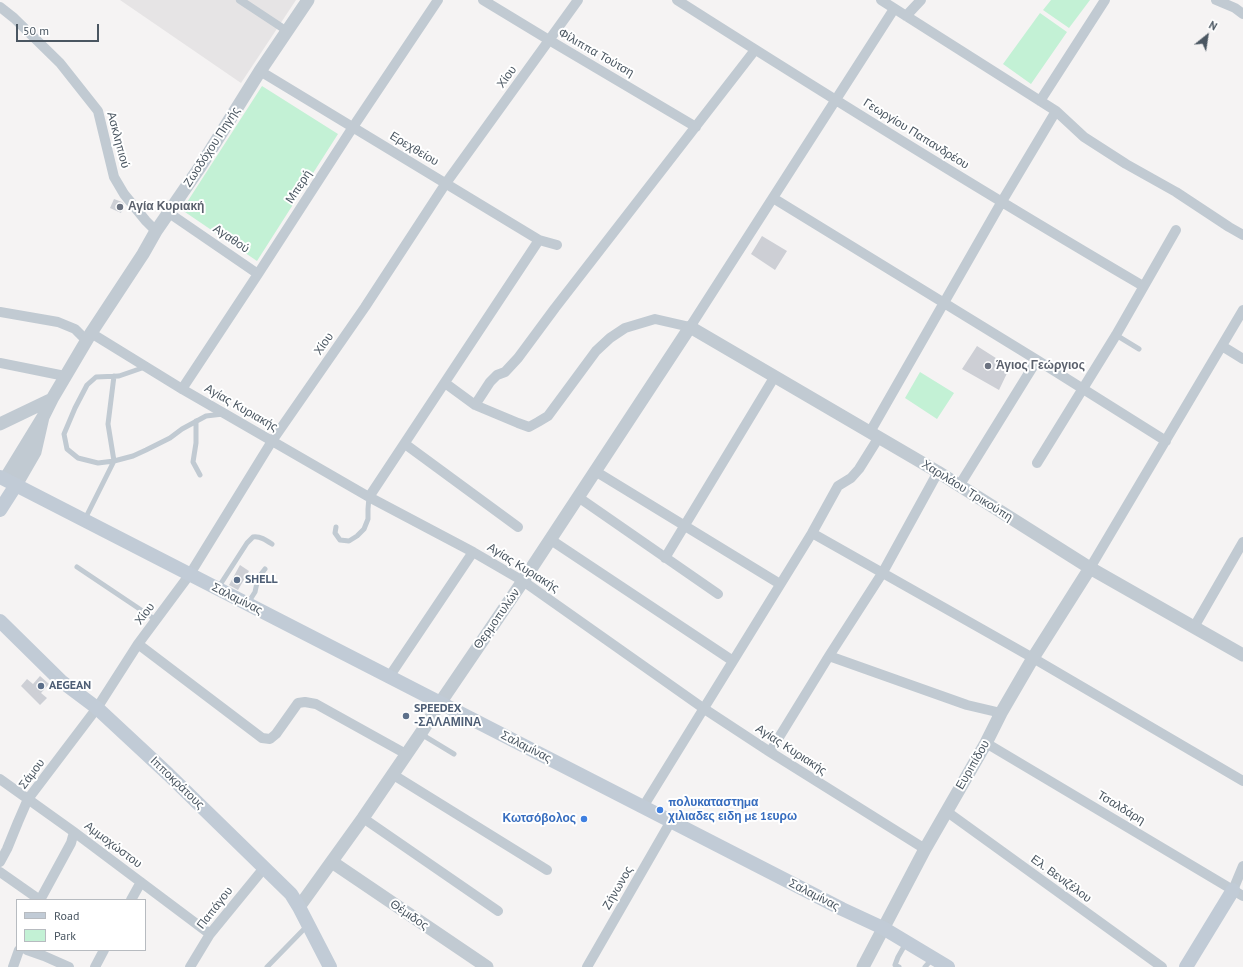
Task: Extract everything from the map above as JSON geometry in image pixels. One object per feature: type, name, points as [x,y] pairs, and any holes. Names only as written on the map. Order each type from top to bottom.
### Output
[{"type":"main road","name":"Ζωοδόχου Πηγής","points":[[0,510],[5,482]]},
{"type":"main road","name":"Σαλαμίνας","points":[[5,482],[218,588],[842,909],[883,928],[907,942],[929,962],[948,967]]},
{"type":"main road","name":"Ιπποκράτους","points":[[0,620],[61,681],[97,708],[168,774],[290,894],[299,907],[330,967]]},
{"type":"main road","points":[[1186,967],[1238,893]]},
{"type":"street","points":[[240,0],[287,31]]},
{"type":"street","name":"Ζωοδόχου Πηγής","points":[[5,482],[35,452],[43,417],[52,398],[156,231],[200,167],[260,72],[308,0]]},
{"type":"street","name":"Μπερή","points":[[182,389],[438,0]]},
{"type":"street","name":"Φίλιππα Τούτση","points":[[483,0],[696,127]]},
{"type":"street","name":"Χίου","points":[[97,708],[138,644],[190,574],[272,441],[365,307],[446,183],[578,0]]},
{"type":"street","name":"Γεωργίου Παπανδρέου","points":[[677,0],[1001,203],[1143,286]]},
{"type":"street","points":[[881,0],[1056,111],[1084,137],[1126,164],[1176,192],[1243,235]]},
{"type":"street","points":[[906,16],[921,0]]},
{"type":"street","points":[[1040,102],[1105,0]]},
{"type":"street","points":[[1216,0],[1235,8],[1243,14]]},
{"type":"street","name":"Ασκληπιού","points":[[0,7],[14,18],[60,63],[98,112],[114,177],[124,194],[156,231]]},
{"type":"street","points":[[445,383],[475,405],[529,427],[548,416],[596,352],[610,338],[625,328],[655,319],[690,327],[894,9]]},
{"type":"street","points":[[475,405],[490,382],[497,375],[505,372],[518,358],[755,50]]},
{"type":"street","name":"Ερεχθείου","points":[[260,72],[540,240],[557,245]]},
{"type":"street","points":[[643,807],[812,533],[838,486],[851,478],[859,469],[875,435],[944,303],[1056,111]]},
{"type":"street","points":[[773,198],[1166,441]]},
{"type":"street","name":"Αγαθού","points":[[169,213],[258,274]]},
{"type":"street","points":[[1037,463],[1116,335],[1176,230]]},
{"type":"street","points":[[369,497],[540,240]]},
{"type":"street","points":[[1090,568],[1243,310]]},
{"type":"street","name":"Αγίας Κυριακής","points":[[0,312],[58,322],[75,329],[146,366],[182,389],[369,497],[473,552],[524,582],[703,708],[770,752],[925,849]]},
{"type":"street","name":"Χαριλάου Τρικούπη","points":[[690,327],[938,472],[1090,568],[1243,655]]},
{"type":"street","name":"Θερμοπυλών","points":[[299,907],[363,818],[440,703],[524,582],[690,327]]},
{"type":"street","points":[[1222,346],[1243,359]]},
{"type":"street","points":[[959,486],[1037,360]]},
{"type":"street","points":[[0,363],[66,376]]},
{"type":"street","points":[[665,558],[775,376]]},
{"type":"street","points":[[0,424],[52,398]]},
{"type":"street","points":[[405,444],[518,527]]},
{"type":"street","points":[[595,471],[780,584]]},
{"type":"street","points":[[770,752],[883,572],[938,472]]},
{"type":"street","points":[[578,498],[718,594]]},
{"type":"street","points":[[812,533],[1033,658],[1243,781]]},
{"type":"street","points":[[551,540],[733,660]]},
{"type":"street","points":[[1194,627],[1243,542]]},
{"type":"street","points":[[389,677],[473,552]]},
{"type":"street","name":"Ευριπίδου","points":[[863,967],[925,849],[986,743],[1001,713],[1033,658],[1090,568]]},
{"type":"street","points":[[138,644],[262,738],[270,739],[276,734],[298,703],[306,702],[316,704],[406,754]]},
{"type":"street","points":[[829,656],[967,705],[1001,713]]},
{"type":"street","name":"Σάμου","points":[[0,862],[28,799],[97,708]]},
{"type":"street","name":"Τσαλδάρη","points":[[986,743],[1238,893]]},
{"type":"street","points":[[392,774],[547,870]]},
{"type":"street","name":"Αμμοχώστου","points":[[0,779],[74,832],[210,934]]},
{"type":"street","name":"Ελ. Βενιζέλου","points":[[946,811],[1162,967]]},
{"type":"street","points":[[363,818],[498,911]]},
{"type":"street","name":"Ζήνωνος","points":[[587,967],[671,821]]},
{"type":"street","points":[[41,899],[71,843],[74,832]]},
{"type":"street","name":"Θέμιδος","points":[[332,862],[487,967]]},
{"type":"street","points":[[1238,893],[1243,866]]},
{"type":"street","name":"Παπάγου","points":[[190,967],[210,934],[264,868]]},
{"type":"street","points":[[0,872],[39,899]]},
{"type":"street","points":[[132,899],[141,882]]},
{"type":"street","points":[[13,967],[19,951]]},
{"type":"street","points":[[29,951],[69,967]]},
{"type":"street","points":[[95,967],[103,951]]},
{"type":"lane","points":[[1116,335],[1139,349]]},
{"type":"lane","points":[[146,366],[119,376],[96,377],[88,385],[64,434],[66,449],[78,458],[98,463],[114,461],[133,456],[146,450],[170,438],[206,416],[227,414]]},
{"type":"lane","points":[[84,520],[114,461],[108,424],[114,376]]},
{"type":"lane","points":[[196,421],[196,444],[193,462],[200,475]]},
{"type":"lane","points":[[336,527],[335,533],[340,540],[349,541],[357,536],[364,529],[368,519],[369,497]]},
{"type":"lane","points":[[218,588],[252,537],[257,536],[263,538],[272,544]]},
{"type":"lane","points":[[77,567],[156,620]]},
{"type":"lane","points":[[248,604],[255,592],[258,578],[265,569]]},
{"type":"lane","points":[[421,733],[454,754]]},
{"type":"lane","points":[[267,967],[308,926]]},
{"type":"lane","points":[[896,966],[898,957],[907,942]]},
{"type":"shaded area","points":[[120,0],[296,0],[241,83]]},
{"type":"green space","points":[[1051,0],[1090,0],[1069,28],[1043,10]]},
{"type":"green space","points":[[1040,13],[1067,32],[1031,84],[1003,64]]},
{"type":"green space","points":[[262,86],[338,134],[257,261],[182,210]]},
{"type":"green space","points":[[920,372],[954,393],[937,419],[905,398]]},
{"type":"building","points":[[114,199],[124,204],[121,213],[110,208]]},
{"type":"building","points":[[762,236],[787,251],[775,270],[751,254]]},
{"type":"building","points":[[977,346],[1010,367],[999,390],[962,369]]},
{"type":"building","points":[[240,565],[249,571],[238,590],[229,585]]},
{"type":"building","points":[[40,676],[49,684],[41,693],[47,698],[40,705],[21,686],[27,679],[33,684]]},
{"type":"place","name":"Αγία Κυριακή","points":[[120,207]]},
{"type":"place","name":"Άγιος Γεώργιος","points":[[988,366]]},
{"type":"place","name":"SHELL","points":[[237,580]]},
{"type":"place","name":"AEGEAN","points":[[41,686]]},
{"type":"place","name":"SPEEDEX -ΣΑΛΑΜΙΝΑ","points":[[406,716]]},
{"type":"place","name":"πολυκαταστημα χιλιαδες ειδη με 1ευρω","points":[[660,810]]},
{"type":"place","name":"Κωτσόβολος","points":[[584,819]]}]
